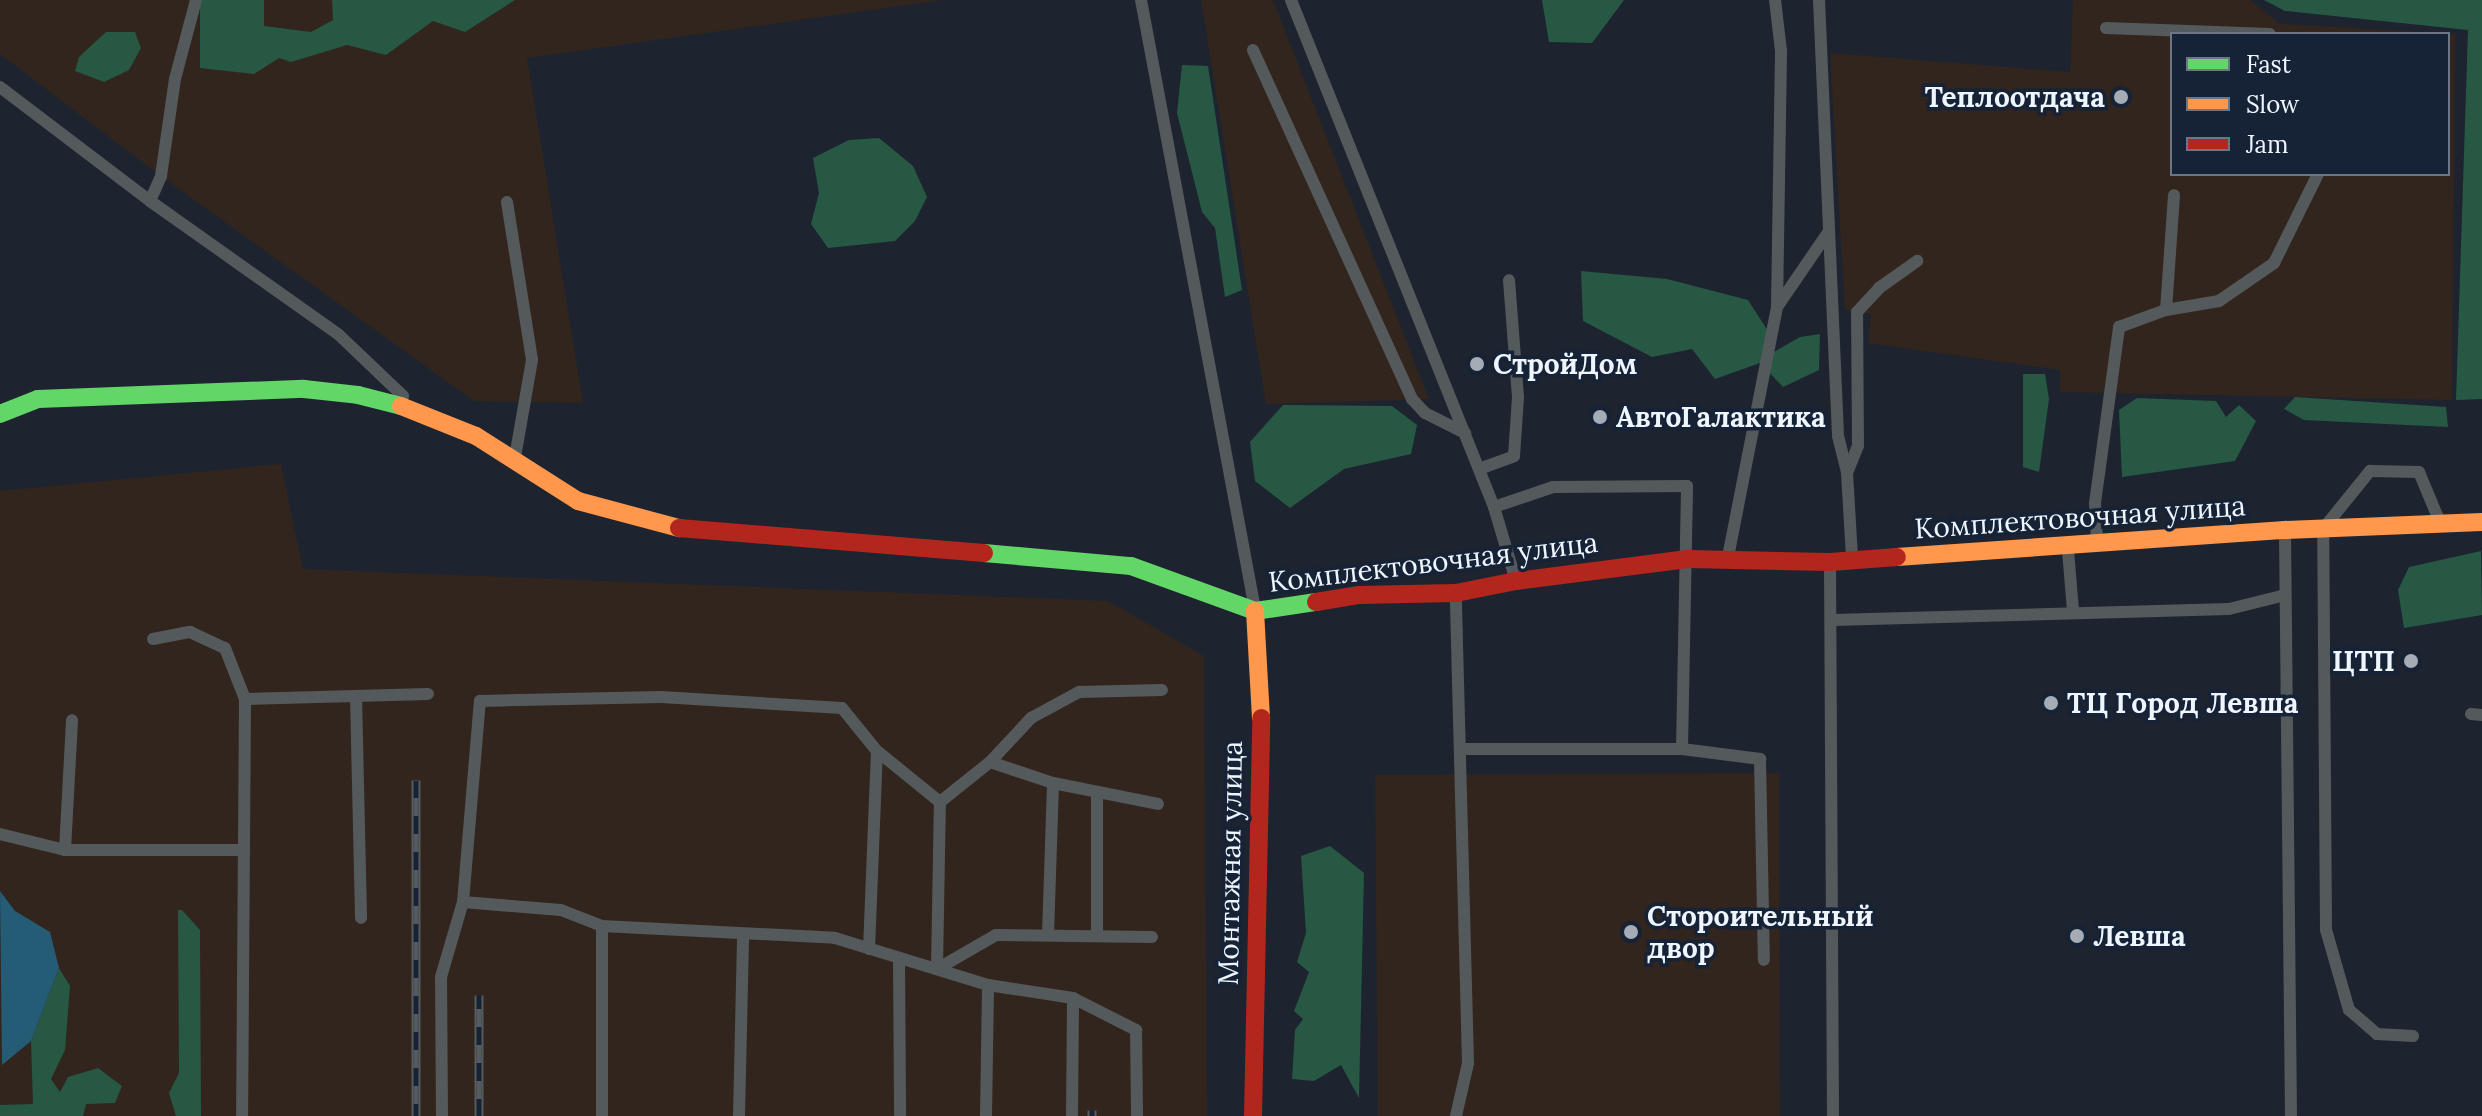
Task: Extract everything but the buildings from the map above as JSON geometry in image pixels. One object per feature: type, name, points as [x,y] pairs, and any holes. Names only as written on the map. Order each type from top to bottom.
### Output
[{"type":"street","name":"Комплектовочная улица","points":[[0,414],[38,399],[304,389],[358,395],[419,411],[476,436],[578,501],[673,527],[1131,566],[1255,611],[1359,595],[1456,593],[1516,581],[1688,559],[1852,561],[2285,530],[2482,522]]},
{"type":"street","name":"Монтажная улица","points":[[1253,1116],[1261,724],[1255,611]]},
{"type":"lane","points":[[150,201],[161,176],[175,79],[196,0]]},
{"type":"lane","points":[[1141,0],[1255,611]]},
{"type":"lane","points":[[1727,560],[1777,307],[1781,51],[1775,0]]},
{"type":"lane","points":[[1819,0],[1838,436],[1847,473],[1852,561]]},
{"type":"lane","points":[[1293,1],[1494,507],[1516,581]]},
{"type":"lane","points":[[2106,28],[2215,32]]},
{"type":"lane","points":[[1253,50],[1412,399],[1425,413],[1465,433]]},
{"type":"lane","points":[[0,87],[150,201],[338,334],[419,411]]},
{"type":"lane","points":[[2097,545],[2095,503],[2119,327],[2166,310],[2219,301],[2274,263],[2317,176]]},
{"type":"lane","points":[[2166,310],[2174,195]]},
{"type":"lane","points":[[507,202],[532,360],[515,461]]},
{"type":"lane","points":[[1777,307],[1829,231]]},
{"type":"lane","points":[[1847,473],[1858,446],[1857,312],[1879,288],[1917,261]]},
{"type":"lane","points":[[1479,469],[1514,456],[1518,397],[1509,280]]},
{"type":"lane","points":[[2413,1036],[2377,1034],[2349,1010],[2326,930],[2323,529],[2370,471],[2419,472],[2441,523]]},
{"type":"lane","points":[[1494,507],[1553,487],[1687,486],[1682,749]]},
{"type":"lane","points":[[2285,530],[2291,1116]]},
{"type":"lane","points":[[2067,547],[2073,611]]},
{"type":"lane","points":[[1830,562],[1833,620],[1833,1116]]},
{"type":"lane","points":[[1456,593],[1468,1063],[1456,1116]]},
{"type":"lane","points":[[1833,620],[2229,609],[2285,595]]},
{"type":"lane","points":[[153,639],[190,632],[225,648],[245,699],[242,1116]]},
{"type":"lane","points":[[940,802],[990,762],[1031,718],[1079,692],[1162,690]]},
{"type":"lane","points":[[245,699],[428,694]]},
{"type":"lane","points":[[356,696],[361,918]]},
{"type":"lane","points":[[442,1116],[441,977],[463,902],[480,701],[661,697],[842,708],[877,751],[940,802]]},
{"type":"lane","points":[[65,850],[72,720]]},
{"type":"lane","points":[[1462,749],[1682,749],[1760,759],[1764,960]]},
{"type":"lane","points":[[869,949],[877,751]]},
{"type":"lane","points":[[990,762],[1053,783],[1158,804]]},
{"type":"lane","points":[[1048,935],[1053,783]]},
{"type":"lane","points":[[1097,792],[1097,933]]},
{"type":"lane","points":[[937,969],[940,802]]},
{"type":"lane","points":[[0,834],[65,850],[244,850]]},
{"type":"lane","points":[[463,902],[561,910],[602,926],[835,938],[988,985],[1073,998],[1136,1030],[1137,1116]]},
{"type":"lane","points":[[602,926],[602,1116]]},
{"type":"lane","points":[[937,969],[996,935],[1097,933],[1152,937]]},
{"type":"lane","points":[[739,1116],[743,934]]},
{"type":"lane","points":[[899,958],[900,1116]]},
{"type":"lane","points":[[986,1116],[988,985]]},
{"type":"lane","points":[[1072,1116],[1073,998]]},
{"type":"shaded area","points":[[0,0],[943,0],[527,58],[583,403],[474,401],[161,176],[0,54]]},
{"type":"shaded area","points":[[1201,0],[1273,0],[1429,399],[1266,404]]},
{"type":"shaded area","points":[[2073,0],[2250,0],[2280,24],[2420,32],[2170,32],[2170,176],[2450,176],[2450,34],[2455,34],[2452,400],[2060,392],[2060,370],[1868,343],[1871,314],[1845,310],[1830,53],[2070,72]]},
{"type":"shaded area","points":[[281,464],[303,569],[1108,601],[1204,656],[1207,1116],[0,1116],[0,491]]},
{"type":"shaded area","points":[[1779,773],[1780,1116],[1378,1116],[1375,775]]},
{"type":"green space","points":[[200,0],[264,0],[264,26],[311,32],[333,20],[332,0],[515,0],[465,32],[433,21],[386,55],[347,45],[291,62],[279,58],[254,74],[200,68]]},
{"type":"green space","points":[[1542,0],[1624,0],[1592,43],[1549,42]]},
{"type":"green space","points":[[2264,0],[2482,0],[2482,399],[2456,400],[2468,30],[2285,11]]},
{"type":"green space","points":[[106,32],[135,32],[141,48],[129,70],[104,82],[75,71],[79,57]]},
{"type":"green space","points":[[1182,65],[1208,66],[1242,290],[1225,297],[1215,228],[1202,212],[1177,113]]},
{"type":"green space","points":[[879,138],[913,166],[927,197],[915,221],[895,241],[828,248],[811,224],[819,193],[813,158],[849,140]]},
{"type":"green space","points":[[1581,271],[1667,279],[1748,300],[1768,331],[1772,353],[1800,337],[1820,334],[1819,370],[1783,387],[1760,363],[1715,379],[1692,349],[1652,357],[1583,321]]},
{"type":"green space","points":[[2023,374],[2045,374],[2049,399],[2039,472],[2023,467]]},
{"type":"green space","points":[[2295,397],[2446,407],[2448,427],[2304,420],[2284,409]]},
{"type":"green space","points":[[2137,398],[2216,401],[2226,417],[2239,405],[2256,421],[2235,461],[2122,477],[2119,410]]},
{"type":"green space","points":[[1283,405],[1392,406],[1417,425],[1411,454],[1344,469],[1290,508],[1255,481],[1250,442]]},
{"type":"green space","points":[[2481,551],[2482,615],[2404,628],[2398,590],[2409,567]]},
{"type":"green space","points":[[1330,846],[1364,873],[1359,1098],[1341,1065],[1314,1081],[1292,1079],[1295,1030],[1303,1019],[1294,1011],[1309,972],[1297,962],[1306,933],[1301,856]]},
{"type":"green space","points":[[178,910],[182,910],[200,930],[201,1116],[176,1116],[169,1093],[179,1073]]},
{"type":"green space","points":[[59,968],[70,986],[65,1050],[51,1079],[60,1092],[68,1077],[98,1068],[122,1086],[115,1103],[86,1104],[83,1116],[0,1116],[0,1105],[33,1104],[31,1041]]},
{"type":"water","points":[[0,891],[15,911],[50,932],[59,968],[31,1041],[2,1065]]},
{"type":"railway","points":[[416,780],[416,1116]]},
{"type":"railway","points":[[479,995],[479,1116]]},
{"type":"railway","points":[[1092,1110],[1092,1116]]},
{"type":"traffic: fast","points":[[0,414],[38,399],[304,389],[358,395],[401,406]]},
{"type":"traffic: fast","points":[[984,553],[1131,566],[1255,611],[1316,602]]},
{"type":"traffic: slow","points":[[401,406],[476,436],[578,501],[679,528]]},
{"type":"traffic: slow","points":[[1897,557],[2285,530],[2482,522]]},
{"type":"traffic: slow","points":[[1255,611],[1261,718]]},
{"type":"traffic: jam","points":[[679,528],[984,553]]},
{"type":"traffic: jam","points":[[1316,602],[1359,595],[1456,593],[1516,581],[1688,559],[1830,562],[1897,557]]},
{"type":"traffic: jam","points":[[1253,1116],[1261,718]]},
{"type":"place","name":"Теплоотдача","points":[[2121,97]]},
{"type":"place","name":"СтройДом","points":[[1477,364]]},
{"type":"place","name":"АвтоГалактика","points":[[1600,417]]},
{"type":"place","name":"ЦТП","points":[[2411,661]]},
{"type":"place","name":"ТЦ Город Левша","points":[[2051,703]]},
{"type":"place","name":"Стороительный двор","points":[[1631,932]]},
{"type":"place","name":"Левша","points":[[2077,936]]}]
